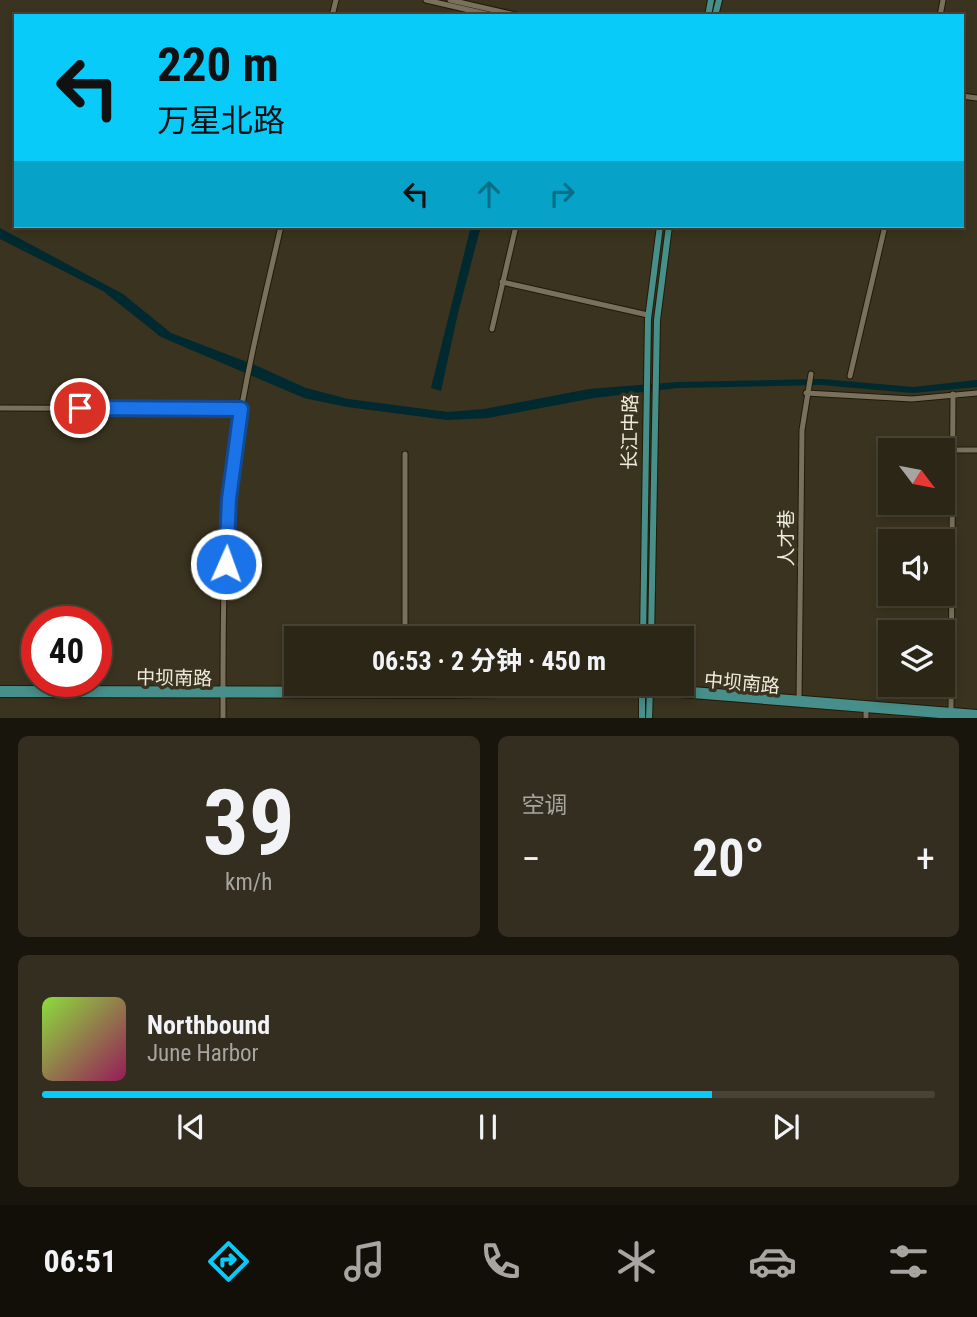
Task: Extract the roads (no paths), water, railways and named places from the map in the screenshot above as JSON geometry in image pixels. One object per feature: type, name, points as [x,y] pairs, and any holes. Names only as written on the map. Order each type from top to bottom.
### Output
[{"type":"main road","name":"长江中路","points":[[643,626],[648,315],[660,228]]},
{"type":"main road","name":"长江中路","points":[[651,626],[655,381],[660,279],[669,228]]},
{"type":"main road","name":"中坝南路","points":[[0,688],[223,692],[284,690]]},
{"type":"main road","name":"中坝南路","points":[[0,694],[284,691]]},
{"type":"main road","name":"中坝南路","points":[[694,691],[977,713]]},
{"type":"main road","name":"中坝南路","points":[[694,692],[799,704],[866,715],[914,712],[977,718]]},
{"type":"main road","points":[[642,718],[645,696]]},
{"type":"main road","points":[[647,696],[649,718]]},
{"type":"street","points":[[426,0],[486,14]]},
{"type":"street","points":[[450,0],[511,14]]},
{"type":"street","points":[[223,718],[226,538],[241,409],[281,228]]},
{"type":"street","points":[[492,329],[516,228]]},
{"type":"street","points":[[850,376],[885,228]]},
{"type":"street","points":[[502,282],[648,315]]},
{"type":"street","name":"人才巷","points":[[799,704],[802,430],[810,375]]},
{"type":"street","points":[[806,392],[912,399],[977,393]]},
{"type":"street","points":[[953,394],[954,438]]},
{"type":"street","points":[[0,408],[241,409]]},
{"type":"street","points":[[956,450],[977,450]]},
{"type":"street","points":[[405,454],[405,626]]},
{"type":"street","points":[[951,709],[953,515]]},
{"type":"street","points":[[914,712],[917,706],[964,710],[966,717]]},
{"type":"water","points":[[0,228],[123,294],[171,333],[306,388],[348,399],[448,412],[484,409],[589,389],[678,382],[822,379],[913,387],[977,380],[977,387],[913,393],[821,385],[677,388],[594,398],[488,418],[447,420],[347,407],[304,398],[161,337],[103,291],[0,239]]},
{"type":"water","points":[[471,228],[480,228],[441,391],[431,388]]}]
